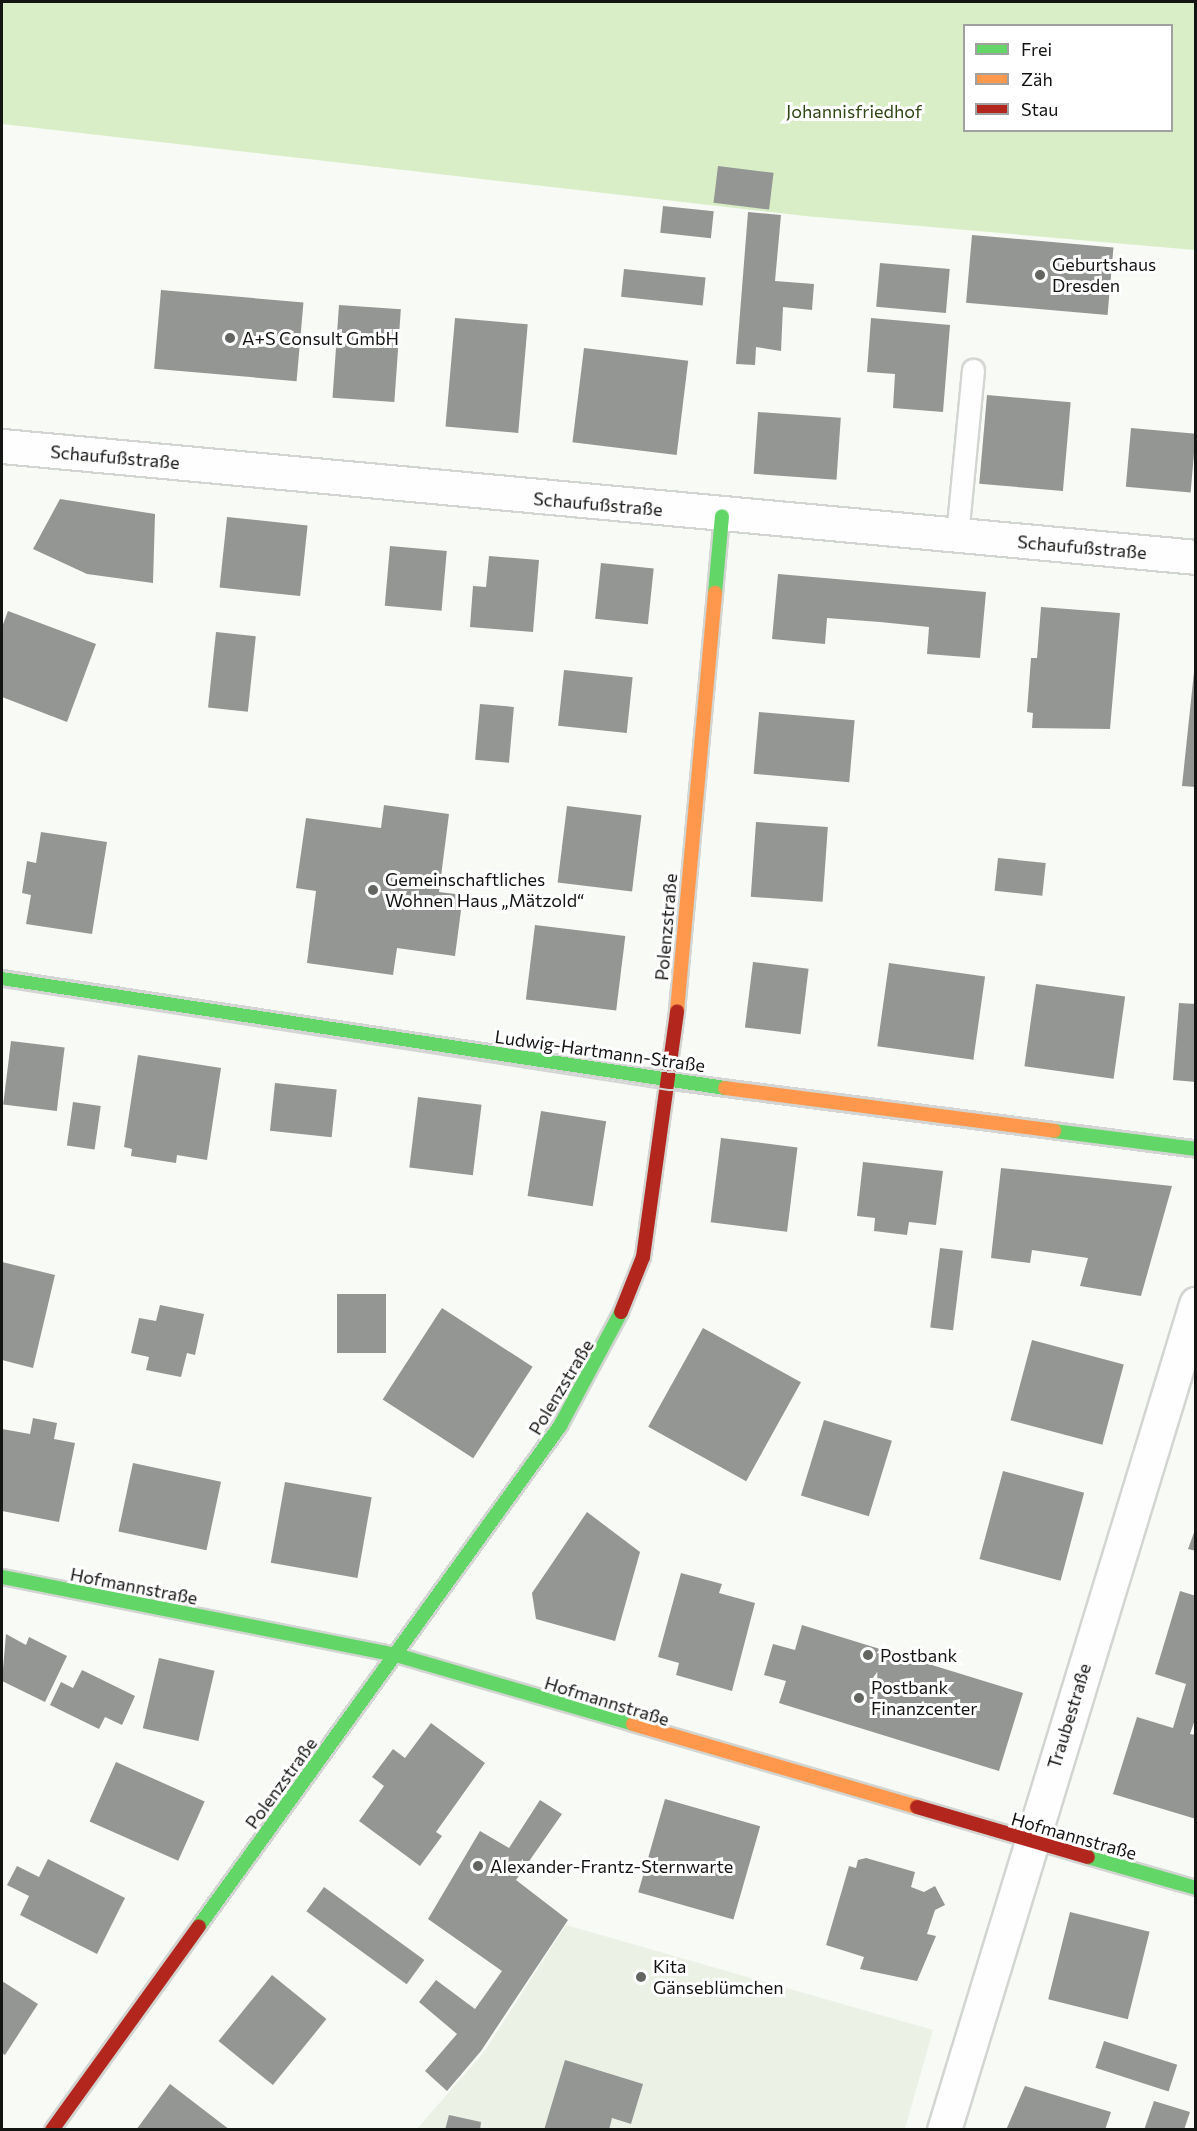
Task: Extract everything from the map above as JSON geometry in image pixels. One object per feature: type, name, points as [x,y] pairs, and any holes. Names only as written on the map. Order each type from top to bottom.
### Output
[{"type":"street","name":"Schaufußstraße","points":[[2,446],[722,516],[1196,557]]},
{"type":"street","name":"Polenzstraße","points":[[52,2130],[560,1426],[609,1342],[643,1257],[671,1081],[722,516]]},
{"type":"street","name":"Ludwig-Hartmann-Straße","points":[[2,978],[671,1081],[1196,1149]]},
{"type":"street","name":"Traubestraße","points":[[944,2130],[1196,1304]]},
{"type":"street","name":"Hofmannstraße","points":[[2,1577],[396,1655],[1030,1842],[1196,1888]]},
{"type":"lane","points":[[957,536],[973,370]]},
{"type":"shaded area","name":"Kita Gänseblümchen","points":[[566,1925],[933,2030],[905,2129],[416,2130],[484,2052]]},
{"type":"green space","name":"Johannisfriedhof","points":[[2,2],[1195,2],[1195,250],[805,216],[2,124]]},
{"type":"building","points":[[718,166],[774,173],[769,210],[713,203]]},
{"type":"building","points":[[663,206],[714,211],[711,238],[660,233]]},
{"type":"building","points":[[748,212],[781,215],[775,281],[814,284],[812,310],[783,307],[781,351],[756,347],[755,365],[736,364]]},
{"type":"building","name":"Geburtshaus Dresden","points":[[972,235],[1113,247],[1108,315],[966,303]]},
{"type":"building","points":[[880,263],[950,269],[946,313],[876,307]]},
{"type":"building","points":[[624,269],[706,278],[703,305],[621,297]]},
{"type":"building","points":[[161,290],[303,302],[297,381],[154,369]]},
{"type":"building","points":[[339,305],[401,309],[394,402],[333,398]]},
{"type":"building","points":[[455,318],[528,324],[518,433],[446,427]]},
{"type":"building","points":[[871,318],[950,325],[943,412],[893,408],[895,374],[867,372]]},
{"type":"building","points":[[584,348],[688,361],[677,455],[572,442]]},
{"type":"building","points":[[987,395],[1071,402],[1063,491],[979,484]]},
{"type":"building","points":[[758,412],[841,418],[836,480],[754,474]]},
{"type":"building","points":[[1131,428],[1196,434],[1191,492],[1126,487]]},
{"type":"building","points":[[60,499],[155,514],[153,583],[87,574],[33,549]]},
{"type":"building","points":[[227,517],[308,525],[300,596],[220,588]]},
{"type":"building","points":[[390,546],[447,551],[442,611],[385,606]]},
{"type":"building","points":[[489,556],[539,560],[533,632],[470,627],[473,586],[486,587]]},
{"type":"building","points":[[601,563],[654,569],[648,624],[595,619]]},
{"type":"building","points":[[778,574],[986,592],[980,658],[927,654],[929,627],[880,622],[827,618],[825,644],[772,639]]},
{"type":"building","points":[[1041,607],[1120,613],[1110,729],[1032,728],[1033,713],[1027,712],[1031,658],[1037,658]]},
{"type":"building","points":[[8,611],[96,644],[67,722],[2,697],[2,627]]},
{"type":"building","points":[[216,632],[256,636],[248,712],[208,708]]},
{"type":"building","points":[[1196,653],[1196,787],[1182,786]]},
{"type":"building","points":[[564,670],[633,677],[627,733],[558,726]]},
{"type":"building","points":[[480,704],[514,707],[509,763],[475,760]]},
{"type":"building","points":[[759,712],[855,720],[849,782],[754,774]]},
{"type":"building","name":"Gemeinschaftliches Wohnen Haus „Mätzold“","points":[[384,805],[449,814],[439,892],[463,895],[455,956],[397,948],[393,975],[307,963],[316,891],[296,888],[306,818],[381,828]]},
{"type":"building","points":[[567,806],[641,815],[632,892],[558,882]]},
{"type":"building","points":[[756,822],[828,827],[823,902],[751,897]]},
{"type":"building","points":[[41,832],[107,842],[92,934],[26,924],[31,895],[22,893],[27,861],[36,863]]},
{"type":"building","points":[[998,858],[1046,863],[1042,896],[995,891]]},
{"type":"building","points":[[535,925],[625,936],[616,1011],[526,999]]},
{"type":"building","points":[[753,962],[809,969],[801,1034],[745,1028]]},
{"type":"building","points":[[889,963],[985,976],[973,1060],[877,1046]]},
{"type":"building","points":[[1036,984],[1125,997],[1114,1079],[1024,1066]]},
{"type":"building","points":[[1179,1003],[1196,1004],[1196,1082],[1173,1080]]},
{"type":"building","points":[[11,1041],[65,1048],[57,1111],[3,1105]]},
{"type":"building","points":[[138,1055],[221,1068],[207,1160],[177,1155],[176,1163],[131,1156],[132,1149],[124,1147]]},
{"type":"building","points":[[275,1083],[337,1089],[332,1137],[270,1131]]},
{"type":"building","points":[[418,1097],[482,1105],[473,1175],[409,1167]]},
{"type":"building","points":[[73,1102],[101,1106],[95,1149],[67,1146]]},
{"type":"building","points":[[541,1111],[606,1121],[593,1206],[528,1196]]},
{"type":"building","points":[[721,1138],[797,1147],[787,1232],[711,1222]]},
{"type":"building","points":[[863,1162],[943,1171],[936,1225],[909,1222],[907,1235],[874,1231],[875,1218],[857,1216]]},
{"type":"building","points":[[1001,1168],[1172,1186],[1141,1296],[1080,1286],[1088,1258],[1032,1250],[1030,1263],[991,1258]]},
{"type":"building","points":[[940,1248],[963,1251],[953,1330],[930,1327]]},
{"type":"building","points":[[2,1262],[55,1275],[33,1368],[2,1360]]},
{"type":"building","points":[[337,1294],[386,1294],[386,1353],[337,1353]]},
{"type":"building","points":[[160,1305],[204,1314],[195,1355],[187,1353],[181,1377],[146,1370],[149,1357],[131,1353],[139,1318],[156,1321]]},
{"type":"building","points":[[442,1308],[533,1367],[473,1458],[383,1399]]},
{"type":"building","points":[[703,1328],[801,1382],[746,1481],[648,1427]]},
{"type":"building","points":[[1032,1340],[1124,1365],[1102,1445],[1011,1420]]},
{"type":"building","points":[[33,1418],[57,1423],[54,1439],[75,1443],[59,1522],[2,1511],[2,1429],[30,1434]]},
{"type":"building","points":[[824,1420],[892,1441],[869,1516],[801,1496]]},
{"type":"building","points":[[133,1463],[221,1482],[206,1550],[118,1531]]},
{"type":"building","points":[[1003,1471],[1084,1493],[1061,1581],[979,1559]]},
{"type":"building","points":[[285,1482],[372,1497],[357,1578],[271,1563]]},
{"type":"building","points":[[587,1512],[640,1552],[615,1641],[536,1619],[532,1593]]},
{"type":"building","points":[[1196,1527],[1196,1551],[1188,1549]]},
{"type":"building","points":[[681,1573],[722,1584],[719,1593],[755,1603],[732,1691],[676,1675],[679,1663],[658,1657]]},
{"type":"building","points":[[1180,1591],[1196,1596],[1196,1717],[1190,1734],[1196,1735],[1196,1819],[1113,1794],[1137,1717],[1173,1728],[1186,1684],[1155,1674]]},
{"type":"building","points":[[802,1625],[1023,1693],[999,1771],[779,1703],[786,1681],[764,1675],[773,1644],[795,1650]]},
{"type":"building","points":[[6,1634],[26,1645],[29,1637],[67,1656],[45,1702],[2,1681]]},
{"type":"building","points":[[159,1658],[215,1671],[198,1741],[143,1728]]},
{"type":"building","points":[[82,1670],[135,1696],[122,1725],[105,1717],[99,1729],[50,1705],[61,1682],[73,1688]]},
{"type":"building","points":[[431,1723],[485,1763],[436,1832],[442,1836],[420,1866],[359,1821],[384,1786],[372,1777],[393,1749],[405,1758]]},
{"type":"building","points":[[116,1762],[205,1801],[178,1861],[90,1821]]},
{"type":"building","points":[[665,1799],[760,1826],[733,1920],[638,1892]]},
{"type":"building","points":[[540,1800],[562,1814],[516,1880],[568,1920],[481,2051],[447,2091],[425,2071],[457,2034],[419,2002],[436,1980],[475,2009],[502,1971],[428,1919],[480,1831],[509,1848]]},
{"type":"building","points":[[866,1858],[915,1872],[911,1887],[924,1892],[935,1886],[945,1905],[935,1910],[927,1934],[936,1936],[917,1981],[860,1969],[864,1957],[826,1945],[849,1866],[856,1868],[858,1860]]},
{"type":"building","points":[[48,1859],[125,1898],[97,1954],[20,1915],[29,1896],[7,1885],[17,1866],[39,1877]]},
{"type":"building","points":[[324,1887],[424,1960],[407,1984],[306,1911]]},
{"type":"building","points":[[1070,1912],[1150,1932],[1128,2019],[1048,1999]]},
{"type":"building","points":[[272,1975],[326,2019],[273,2085],[219,2041]]},
{"type":"building","points":[[2,1981],[38,2004],[5,2055],[2,2053]]},
{"type":"building","points":[[1104,2041],[1177,2065],[1169,2091],[1095,2068]]},
{"type":"building","points":[[565,2060],[643,2084],[631,2124],[612,2118],[609,2130],[544,2130]]},
{"type":"building","points":[[170,2084],[230,2130],[136,2130]]},
{"type":"building","points":[[1025,2086],[1111,2112],[1105,2130],[1006,2130]]},
{"type":"building","points":[[1154,2101],[1190,2112],[1184,2130],[1144,2130]]},
{"type":"building","points":[[449,2115],[481,2122],[480,2130],[445,2130]]},
{"type":"tram line","points":[[2,971],[671,1072],[1196,1140]]},
{"type":"tram line","points":[[2,987],[670,1090],[1196,1158]]},
{"type":"traffic: fast","points":[[715,593],[722,516]]},
{"type":"traffic: fast","points":[[2,978],[725,1088]]},
{"type":"traffic: fast","points":[[1054,1131],[1196,1149]]},
{"type":"traffic: fast","points":[[199,1926],[560,1426],[621,1312]]},
{"type":"traffic: fast","points":[[2,1577],[396,1655],[633,1724]]},
{"type":"traffic: fast","points":[[1088,1857],[1196,1888]]},
{"type":"traffic: slow","points":[[677,1011],[715,593]]},
{"type":"traffic: slow","points":[[725,1088],[1054,1131]]},
{"type":"traffic: slow","points":[[633,1724],[917,1807]]},
{"type":"traffic: jam","points":[[621,1312],[643,1257],[677,1011]]},
{"type":"traffic: jam","points":[[917,1807],[1088,1857]]},
{"type":"traffic: jam","points":[[52,2130],[199,1926]]},
{"type":"place","name":"Geburtshaus Dresden","points":[[1040,275]]},
{"type":"place","name":"A+S Consult GmbH","points":[[230,338]]},
{"type":"place","name":"Gemeinschaftliches Wohnen Haus „Mätzold“","points":[[373,890]]},
{"type":"place","name":"Postbank","points":[[868,1655]]},
{"type":"place","name":"Postbank Finanzcenter","points":[[859,1698]]},
{"type":"place","name":"Alexander-Frantz-Sternwarte","points":[[478,1866]]},
{"type":"place","name":"Kita Gänseblümchen","points":[[641,1977]]}]
